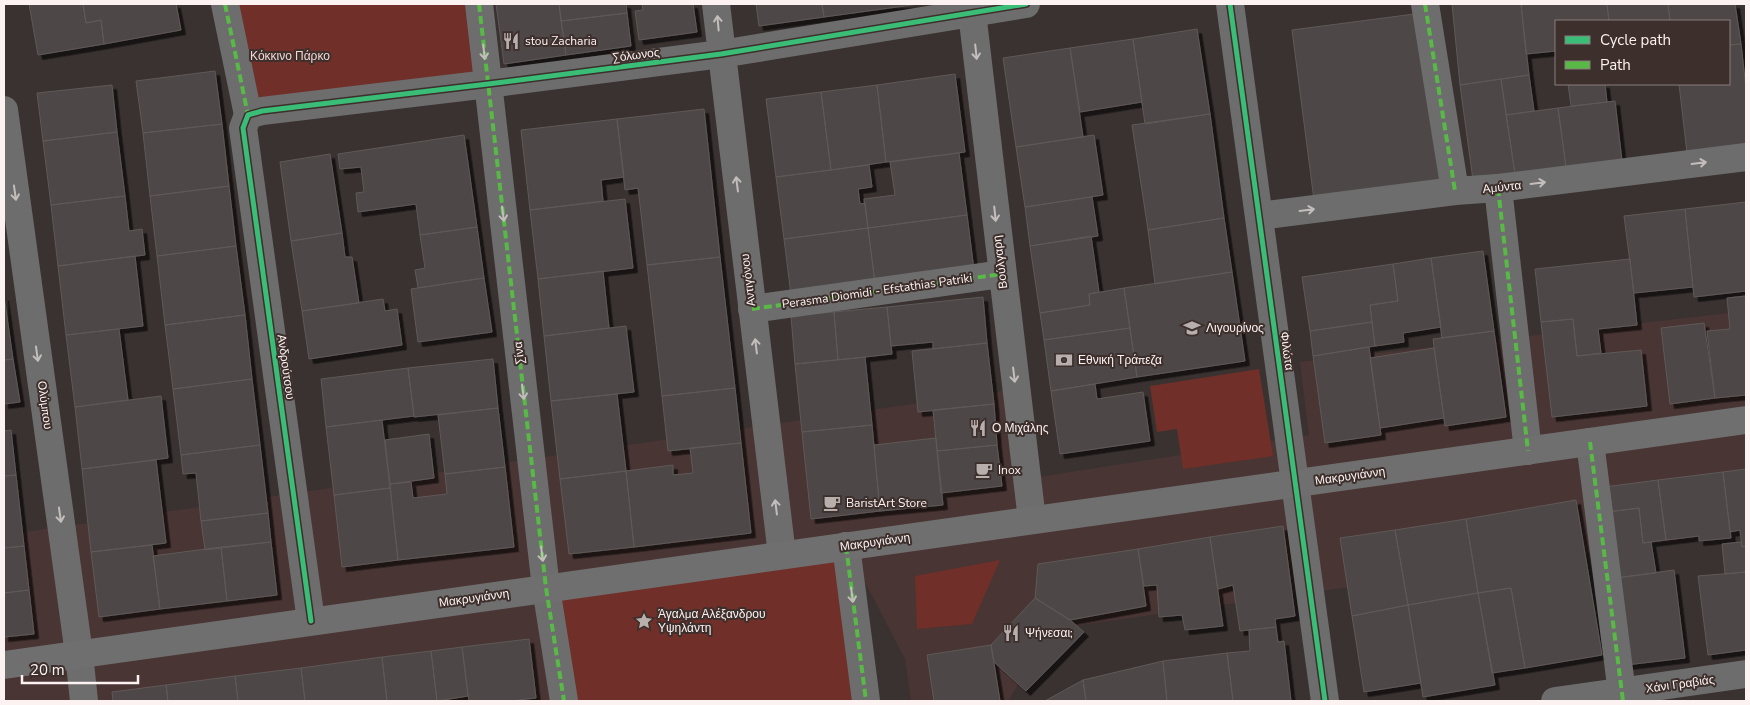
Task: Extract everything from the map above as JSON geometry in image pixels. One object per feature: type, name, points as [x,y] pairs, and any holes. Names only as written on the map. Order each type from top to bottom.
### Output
[{"type":"main road","name":"Μακρυγιάννη","points":[[4,665],[1746,420]]},
{"type":"street","name":"Ανδρούτσου","points":[[226,4],[248,115],[243,128],[311,621]]},
{"type":"street","name":"Σίνα","points":[[479,4],[546,588],[564,701]]},
{"type":"street","name":"Αντιγόνου","points":[[716,4],[782,555]]},
{"type":"street","name":"Σόλωνος","points":[[248,115],[262,111],[721,54],[971,8],[1026,4]]},
{"type":"street","name":"Φιλώτα","points":[[1230,4],[1325,701]]},
{"type":"street","points":[[1425,4],[1455,191]]},
{"type":"street","name":"Βούλγαρη","points":[[971,8],[1032,520]]},
{"type":"street","name":"Ολύμπου","points":[[4,110],[84,701]]},
{"type":"street","name":"Αμύντα","points":[[1258,216],[1746,157]]},
{"type":"street","points":[[1498,188],[1528,451]]},
{"type":"street","name":"Perasma Diomidi - Efstathias Patriki","points":[[752,309],[1002,274]]},
{"type":"street","points":[[1590,442],[1623,697]]},
{"type":"street","points":[[846,546],[866,701]]},
{"type":"street","name":"Χάνι Γραβιάς","points":[[1555,701],[1623,697],[1746,674]]},
{"type":"shaded area","points":[[1746,311],[1746,531],[1052,629],[1008,701],[911,701],[905,659],[846,546],[576,701],[4,701],[4,535],[1024,388],[1038,477],[1309,435],[1300,362]]},
{"type":"green space","name":"Κόκκινο Πάρκο","points":[[228,4],[479,4],[488,84],[262,111]]},
{"type":"green space","points":[[1259,369],[1273,456],[1183,469],[1177,429],[1157,432],[1150,386]]},
{"type":"green space","points":[[846,546],[866,701],[564,701],[546,588]]},
{"type":"green space","points":[[1000,560],[972,624],[917,629],[915,576]]},
{"type":"building","points":[[29,4],[83,4],[86,23],[101,20],[104,44],[38,55]]},
{"type":"building","points":[[83,4],[176,4],[181,30],[104,44],[101,20],[86,23]]},
{"type":"building","points":[[496,4],[559,4],[566,55],[504,64]]},
{"type":"building","points":[[559,4],[626,4],[627,13],[561,21]]},
{"type":"building","points":[[642,4],[693,4],[697,32],[639,40],[635,11],[643,10]]},
{"type":"building","points":[[756,4],[822,4],[824,17],[759,26]]},
{"type":"building","points":[[822,4],[919,4],[824,17]]},
{"type":"building","points":[[1452,4],[1521,4],[1529,75],[1460,85]]},
{"type":"building","points":[[1521,4],[1607,4],[1609,20],[1555,20],[1555,51],[1526,54]]},
{"type":"building","points":[[1607,4],[1668,4],[1670,20],[1609,20]]},
{"type":"building","points":[[1668,4],[1735,4],[1741,44],[1730,45],[1730,20],[1670,20]]},
{"type":"building","points":[[627,13],[631,46],[566,55],[561,21]]},
{"type":"building","points":[[1422,13],[1444,184],[1314,200],[1292,30]]},
{"type":"building","points":[[1197,29],[1210,114],[1145,124],[1133,39]]},
{"type":"building","points":[[1133,39],[1142,102],[1080,112],[1070,48]]},
{"type":"building","points":[[1741,44],[1746,88],[1746,144],[1687,153],[1679,85],[1730,85],[1730,45]]},
{"type":"building","points":[[1070,48],[1083,137],[1016,147],[1003,58]]},
{"type":"building","points":[[215,71],[222,124],[143,133],[136,81]]},
{"type":"building","points":[[955,74],[965,152],[886,162],[877,85]]},
{"type":"building","points":[[1529,75],[1534,111],[1506,115],[1501,79]]},
{"type":"building","points":[[1501,79],[1515,174],[1473,180],[1460,85]]},
{"type":"building","points":[[112,85],[117,132],[43,141],[37,93]]},
{"type":"building","points":[[877,85],[886,162],[831,170],[821,92]]},
{"type":"building","points":[[1568,85],[1605,85],[1607,102],[1571,106]]},
{"type":"building","points":[[821,92],[831,170],[776,177],[766,99]]},
{"type":"building","points":[[1615,101],[1622,161],[1566,167],[1558,108]]},
{"type":"building","points":[[1558,108],[1566,167],[1515,174],[1506,115]]},
{"type":"building","points":[[704,109],[720,257],[647,265],[638,188],[625,190],[617,119]]},
{"type":"building","points":[[1210,114],[1224,218],[1148,230],[1132,125]]},
{"type":"building","points":[[617,119],[624,177],[601,180],[603,201],[530,210],[521,130]]},
{"type":"building","points":[[222,124],[229,186],[150,196],[143,133]]},
{"type":"building","points":[[117,132],[125,196],[51,205],[43,141]]},
{"type":"building","points":[[464,135],[477,227],[420,235],[416,204],[358,212],[356,193],[364,192],[361,167],[340,169],[338,154]]},
{"type":"building","points":[[1094,135],[1103,195],[1025,207],[1016,147]]},
{"type":"building","points":[[959,153],[967,215],[868,228],[864,199],[895,195],[890,162]]},
{"type":"building","points":[[330,154],[342,233],[291,241],[280,162]]},
{"type":"building","points":[[869,165],[872,187],[858,189],[860,204],[865,203],[868,228],[784,239],[776,177]]},
{"type":"building","points":[[229,186],[236,246],[157,256],[150,196]]},
{"type":"building","points":[[125,196],[129,231],[142,229],[145,255],[58,266],[51,205]]},
{"type":"building","points":[[1092,197],[1098,236],[1030,246],[1025,207]]},
{"type":"building","points":[[625,199],[633,268],[538,279],[530,210]]},
{"type":"building","points":[[1746,202],[1746,291],[1694,297],[1685,209]]},
{"type":"building","points":[[1685,209],[1693,287],[1634,293],[1624,216]]},
{"type":"building","points":[[967,215],[974,270],[875,283],[868,228]]},
{"type":"building","points":[[1224,218],[1232,272],[1155,284],[1148,230]]},
{"type":"building","points":[[477,227],[484,278],[418,288],[415,270],[425,268],[420,235]]},
{"type":"building","points":[[868,228],[875,283],[791,295],[784,239]]},
{"type":"building","points":[[342,233],[345,257],[352,257],[359,303],[302,311],[291,241]]},
{"type":"building","points":[[1091,236],[1099,292],[1089,294],[1090,305],[1040,313],[1030,246]]},
{"type":"building","points":[[236,246],[245,315],[165,325],[157,256]]},
{"type":"building","points":[[1483,251],[1494,331],[1442,338],[1431,258]]},
{"type":"building","points":[[135,256],[143,326],[66,335],[58,266]]},
{"type":"building","points":[[720,257],[735,388],[662,396],[647,265]]},
{"type":"building","points":[[1431,258],[1441,327],[1403,333],[1404,342],[1375,346],[1370,305],[1398,301],[1393,264]]},
{"type":"building","points":[[1630,259],[1637,325],[1598,329],[1601,353],[1577,356],[1573,319],[1541,322],[1535,269]]},
{"type":"building","points":[[1393,264],[1398,301],[1370,305],[1372,322],[1310,331],[1302,277]]},
{"type":"building","points":[[603,271],[609,328],[544,336],[538,279]]},
{"type":"building","points":[[1232,272],[1245,361],[1137,377],[1124,288]]},
{"type":"building","points":[[484,278],[492,332],[418,342],[411,289]]},
{"type":"building","points":[[1124,288],[1130,328],[1044,340],[1040,313],[1090,305],[1089,294]]},
{"type":"building","points":[[4,296],[13,359],[4,360]]},
{"type":"building","points":[[1746,296],[1746,395],[1715,398],[1707,331],[1730,329],[1727,298]]},
{"type":"building","points":[[983,297],[987,343],[933,349],[933,342],[891,346],[887,307]]},
{"type":"building","points":[[383,299],[385,311],[397,309],[402,345],[309,359],[302,311]]},
{"type":"building","points":[[887,307],[892,354],[838,360],[834,312]]},
{"type":"building","points":[[834,312],[838,360],[795,364],[791,316]]},
{"type":"building","points":[[245,315],[252,379],[173,389],[165,325]]},
{"type":"building","points":[[1573,319],[1577,356],[1641,350],[1647,406],[1552,417],[1541,322]]},
{"type":"building","points":[[1372,322],[1375,346],[1313,356],[1310,331]]},
{"type":"building","points":[[1704,323],[1715,398],[1670,404],[1661,328]]},
{"type":"building","points":[[626,326],[634,392],[551,401],[544,336]]},
{"type":"building","points":[[1130,328],[1137,377],[1051,391],[1044,340]]},
{"type":"building","points":[[119,329],[128,400],[75,407],[66,335]]},
{"type":"building","points":[[1494,331],[1506,417],[1445,426],[1433,339]]},
{"type":"building","points":[[987,343],[994,404],[918,412],[912,351]]},
{"type":"building","points":[[1369,347],[1381,435],[1325,443],[1313,356]]},
{"type":"building","points":[[1434,348],[1444,418],[1380,428],[1370,358]]},
{"type":"building","points":[[865,357],[872,425],[802,432],[795,364]]},
{"type":"building","points":[[13,359],[20,402],[4,404],[4,360]]},
{"type":"building","points":[[493,359],[498,408],[414,417],[408,368]]},
{"type":"building","points":[[408,368],[414,416],[326,427],[321,379]]},
{"type":"building","points":[[252,379],[260,445],[181,455],[173,389]]},
{"type":"building","points":[[1095,384],[1097,399],[1143,392],[1150,441],[1060,454],[1051,391]]},
{"type":"building","points":[[735,388],[741,443],[668,451],[662,396]]},
{"type":"building","points":[[617,394],[626,471],[560,479],[551,401]]},
{"type":"building","points":[[161,396],[168,458],[82,469],[75,407]]},
{"type":"building","points":[[994,404],[997,445],[937,451],[933,410]]},
{"type":"building","points":[[498,408],[505,467],[445,474],[438,415]]},
{"type":"building","points":[[382,420],[390,488],[334,495],[326,427]]},
{"type":"building","points":[[872,425],[880,511],[811,519],[802,432]]},
{"type":"building","points":[[11,430],[16,475],[4,476],[4,431]]},
{"type":"building","points":[[429,434],[434,478],[390,484],[385,440]]},
{"type":"building","points":[[936,438],[943,505],[880,511],[874,445]]},
{"type":"building","points":[[741,443],[751,533],[634,547],[626,471],[673,465],[673,475],[693,473],[690,448]]},
{"type":"building","points":[[260,445],[268,513],[201,521],[196,473],[183,474],[181,455]]},
{"type":"building","points":[[997,445],[1002,486],[941,493],[937,451]]},
{"type":"building","points":[[156,460],[166,543],[91,552],[82,469]]},
{"type":"building","points":[[505,467],[514,547],[398,560],[390,484],[411,482],[413,498],[447,494],[445,474]]},
{"type":"building","points":[[1746,469],[1746,546],[1742,547],[1740,530],[1730,532],[1723,472]]},
{"type":"building","points":[[626,471],[634,547],[569,554],[560,479]]},
{"type":"building","points":[[1723,472],[1731,538],[1699,541],[1699,536],[1666,540],[1658,480]]},
{"type":"building","points":[[16,475],[24,546],[4,548],[4,476]]},
{"type":"building","points":[[1658,480],[1666,540],[1643,543],[1639,508],[1607,512],[1604,487]]},
{"type":"building","points":[[390,488],[398,560],[342,567],[334,495]]},
{"type":"building","points":[[1576,500],[1602,655],[1525,668],[1511,588],[1478,593],[1466,519]]},
{"type":"building","points":[[1639,508],[1643,543],[1651,542],[1656,573],[1616,578],[1607,512]]},
{"type":"building","points":[[268,513],[271,542],[205,550],[201,521]]},
{"type":"building","points":[[1466,519],[1478,593],[1408,605],[1395,530]]},
{"type":"building","points":[[1283,526],[1295,616],[1275,619],[1276,627],[1240,631],[1233,585],[1218,589],[1210,537]]},
{"type":"building","points":[[1395,530],[1408,605],[1352,616],[1340,538]]},
{"type":"building","points":[[1210,537],[1223,626],[1185,630],[1182,615],[1159,617],[1157,585],[1144,586],[1138,549]]},
{"type":"building","points":[[271,542],[277,595],[227,601],[221,547]]},
{"type":"building","points":[[1741,542],[1742,547],[1746,546],[1746,572],[1725,574],[1722,544]]},
{"type":"building","points":[[152,545],[160,609],[99,617],[91,552]]},
{"type":"building","points":[[24,546],[29,590],[4,593],[4,548]]},
{"type":"building","points":[[221,547],[227,601],[160,609],[153,556]]},
{"type":"building","points":[[1138,549],[1146,606],[1070,620],[1035,598],[1038,564]]},
{"type":"building","points":[[1674,570],[1685,658],[1626,665],[1616,578]]},
{"type":"building","points":[[1746,572],[1746,650],[1708,655],[1698,576]]},
{"type":"building","points":[[1511,588],[1525,668],[1492,673],[1478,593]]},
{"type":"building","points":[[29,590],[34,634],[4,637],[4,593]]},
{"type":"building","points":[[1478,593],[1495,685],[1423,697],[1408,605]]},
{"type":"building","points":[[1035,598],[1070,620],[1084,632],[1026,691],[994,662],[991,645]]},
{"type":"building","points":[[1408,605],[1421,683],[1364,692],[1352,616]]},
{"type":"building","points":[[1276,627],[1278,642],[1284,641],[1291,701],[1233,701],[1227,653],[1250,651],[1249,630]]},
{"type":"building","points":[[529,639],[536,698],[508,701],[469,701],[462,647]]},
{"type":"building","points":[[991,645],[1000,701],[934,701],[927,655]]},
{"type":"building","points":[[462,647],[468,696],[437,701],[431,651]]},
{"type":"building","points":[[431,651],[437,701],[387,701],[382,657]]},
{"type":"building","points":[[1227,653],[1233,701],[1167,701],[1163,661]]},
{"type":"building","points":[[382,657],[387,701],[305,701],[301,668]]},
{"type":"building","points":[[1163,661],[1167,701],[1086,701],[1083,680]]},
{"type":"building","points":[[301,668],[305,701],[238,701],[235,676]]},
{"type":"building","points":[[235,676],[238,701],[168,701],[166,685]]},
{"type":"building","points":[[1083,680],[1086,701],[1045,701]]},
{"type":"building","points":[[166,685],[168,701],[113,701],[112,692]]},
{"type":"marked path","points":[[225,4],[248,115]]},
{"type":"marked path","points":[[479,4],[546,588],[564,701]]},
{"type":"marked path","points":[[1425,4],[1455,191]]},
{"type":"marked path","points":[[1498,188],[1528,451]]},
{"type":"marked path","points":[[752,309],[1002,274]]},
{"type":"marked path","points":[[1590,442],[1623,701]]},
{"type":"marked path","points":[[846,546],[866,701]]},
{"type":"cycle path","points":[[311,621],[243,128],[248,115],[262,111],[721,54],[1026,4]]},
{"type":"cycle path","points":[[1230,4],[1325,701]]},
{"type":"place","name":"stou Zacharia","points":[[511,41]]},
{"type":"place","name":"Λιγουρίνος","points":[[1192,328]]},
{"type":"place","name":"Εθνική Τράπεζα","points":[[1064,360]]},
{"type":"place","name":"Ο Μιχάλης","points":[[978,428]]},
{"type":"place","name":"Inox","points":[[984,470]]},
{"type":"place","name":"BaristArt Store","points":[[832,503]]},
{"type":"place","name":"Άγαλμα Αλέξανδρου Υψηλάντη","points":[[644,621]]},
{"type":"place","name":"Ψήνεσαι;","points":[[1011,633]]}]
